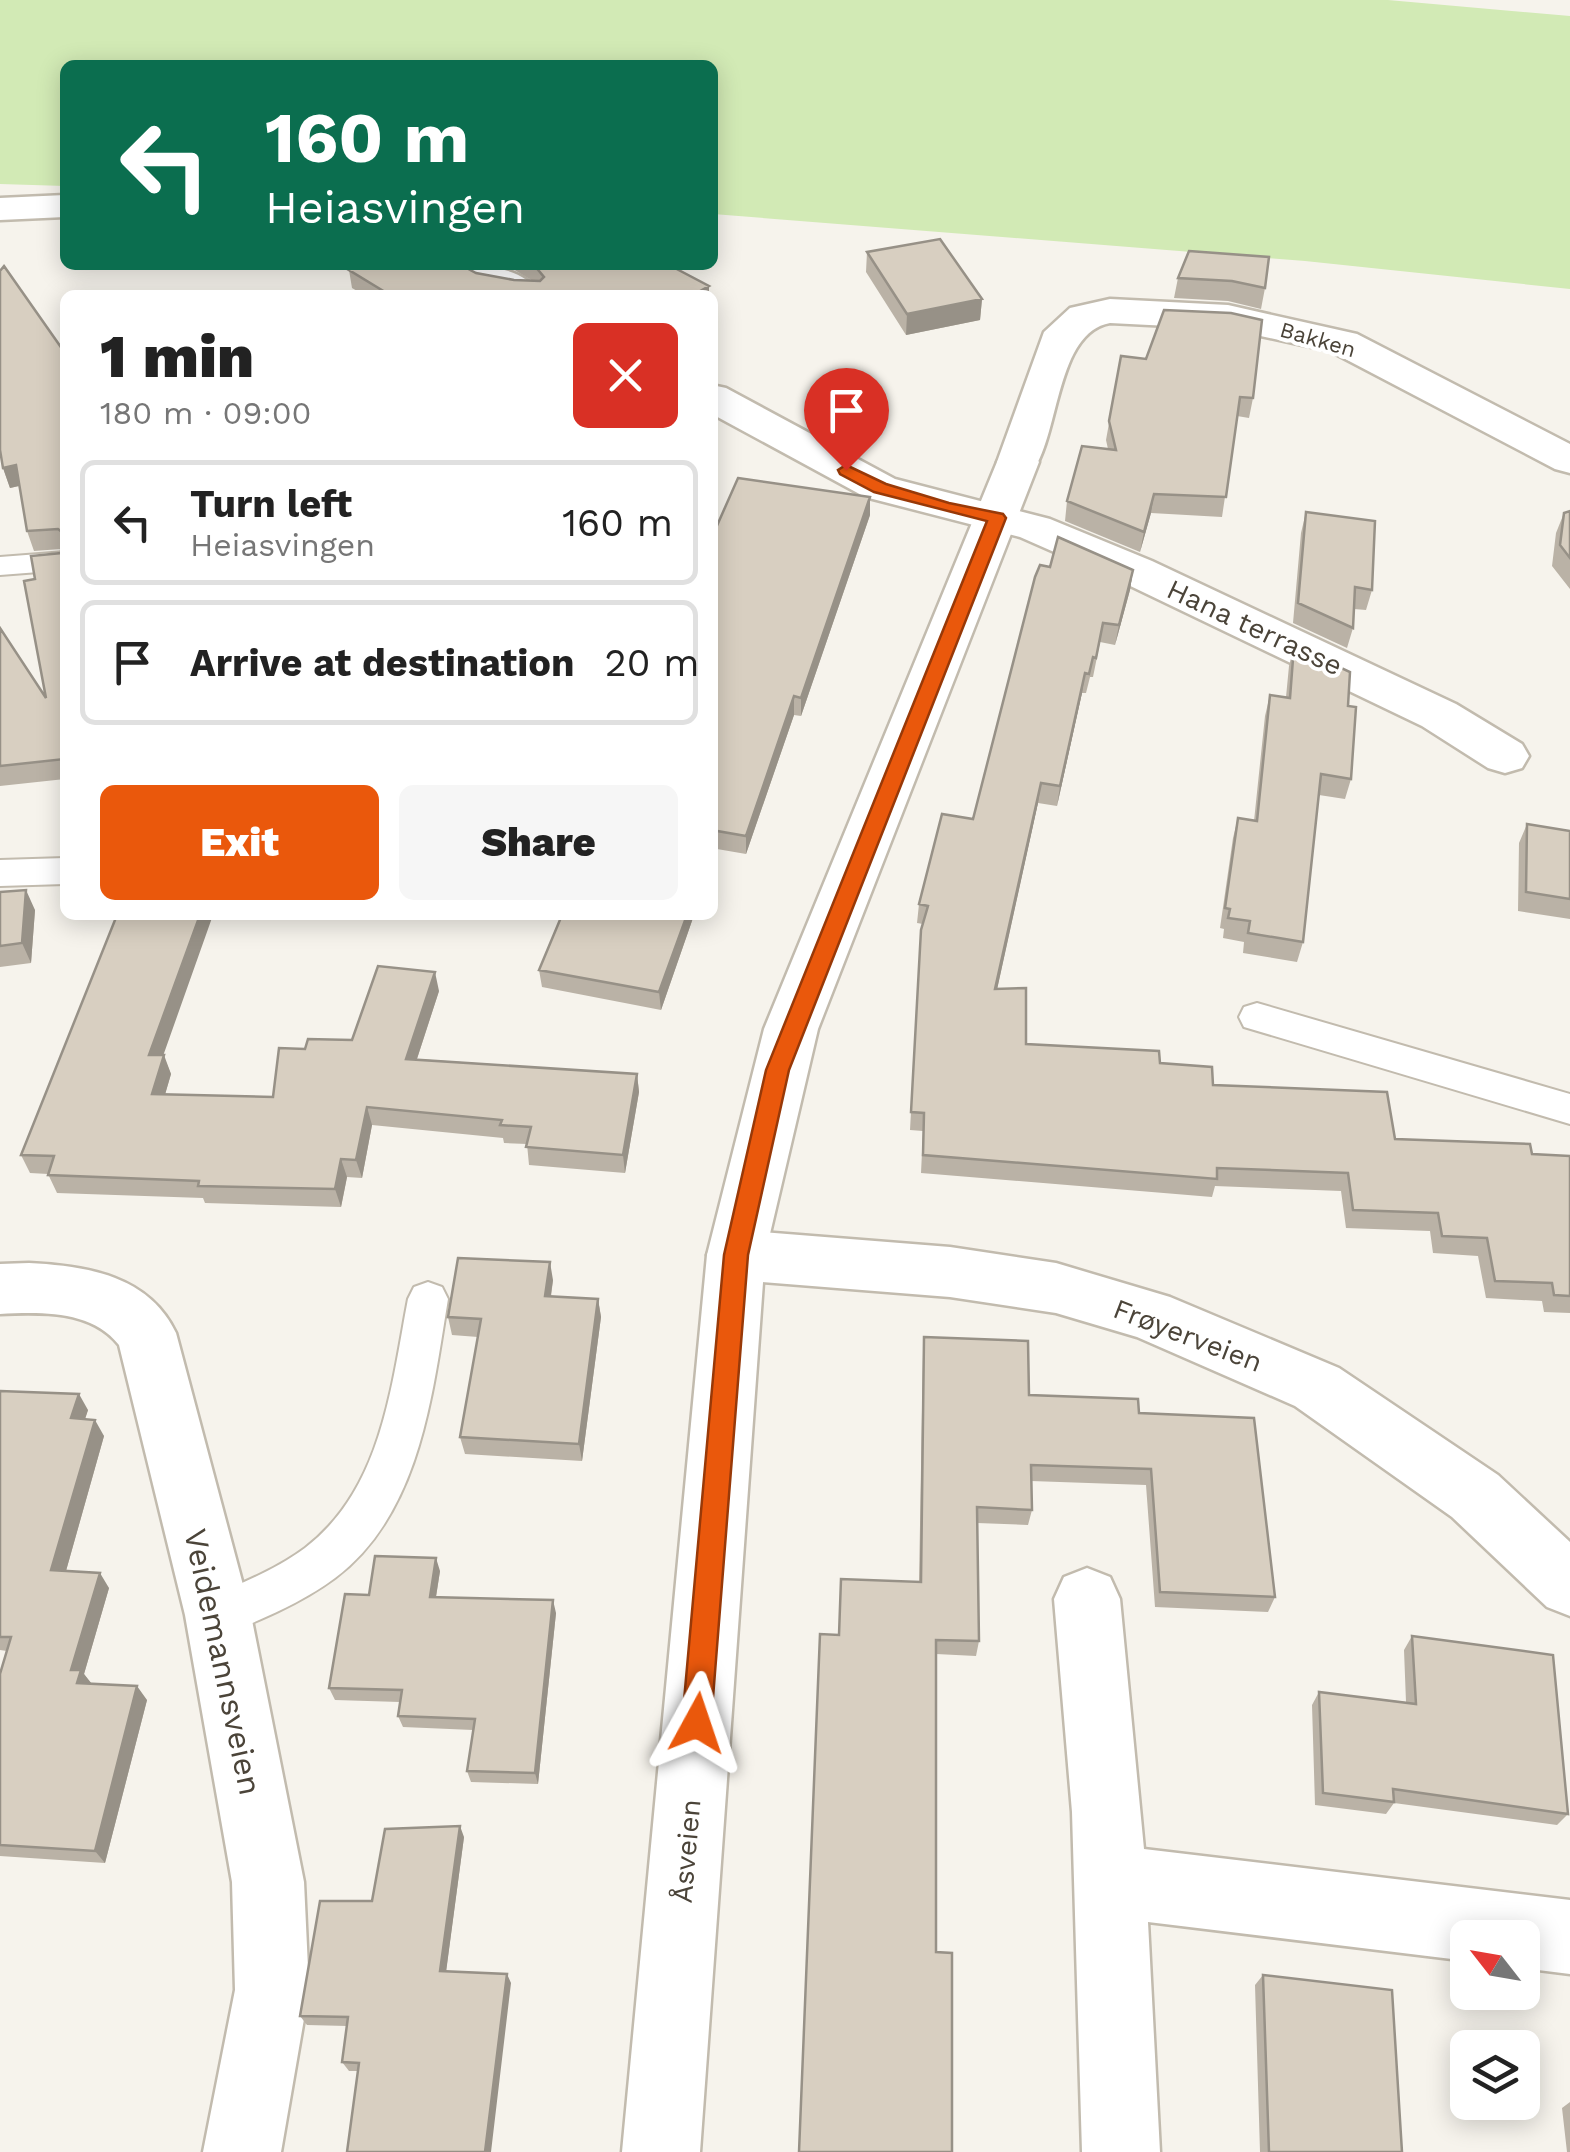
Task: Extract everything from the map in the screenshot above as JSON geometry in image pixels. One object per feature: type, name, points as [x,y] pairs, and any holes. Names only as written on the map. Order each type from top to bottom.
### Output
[{"type":"street","points":[[0,209],[60,206]]},
{"type":"street","points":[[477,270],[515,290]]},
{"type":"street","name":"Bakken","points":[[1018,462],[1058,340],[1084,316],[1110,311],[1228,317],[1343,342],[1570,460]]},
{"type":"street","name":"Hana terrasse","points":[[718,400],[880,488],[1035,528],[1271,634],[1439,715],[1505,756]]},
{"type":"street","name":"Åsveien","points":[[661,2152],[736,1255],[778,1070],[791,1030],[1018,462]]},
{"type":"street","name":"Frøyerveien","points":[[736,1255],[950,1272],[1056,1288],[1149,1315],[1317,1387],[1475,1496],[1570,1585]]},
{"type":"street","name":"Veidemannsveien","points":[[0,1289],[25,1287],[88,1296],[123,1308],[146,1333],[218,1615],[268,1882],[272,1990],[242,2152]]},
{"type":"street","points":[[1086,1599],[1107,1812],[1121,2152]]},
{"type":"street","points":[[1108,1881],[1570,1936]]},
{"type":"lane","points":[[0,566],[60,562]]},
{"type":"lane","points":[[0,873],[60,870]]},
{"type":"lane","points":[[1256,1017],[1570,1109]]},
{"type":"lane","points":[[218,1615],[307,1574],[360,1528],[379,1499],[404,1433],[428,1300]]},
{"type":"green space","points":[[0,0],[1388,0],[1570,16],[1570,289],[1305,261],[718,214],[718,60],[60,60],[60,186],[0,184]]},
{"type":"building","points":[[940,239],[982,299],[907,314],[867,252]]},
{"type":"building","points":[[1189,251],[1269,257],[1265,288],[1232,281],[1178,278]]},
{"type":"building","points":[[4,266],[60,346],[60,530],[27,531],[16,465],[3,468],[0,271]]},
{"type":"building","points":[[349,270],[470,270],[514,280],[540,281],[544,277],[538,270],[679,270],[709,286],[702,290],[382,290]]},
{"type":"building","points":[[1164,310],[1231,313],[1262,320],[1253,398],[1240,397],[1226,497],[1154,494],[1144,532],[1067,501],[1082,446],[1116,450],[1109,421],[1121,356],[1146,359]]},
{"type":"building","points":[[738,478],[870,497],[801,698],[794,696],[746,836],[718,831],[718,523]]},
{"type":"building","points":[[1570,511],[1570,558],[1560,545],[1564,513]]},
{"type":"building","points":[[1306,512],[1375,521],[1372,590],[1355,587],[1353,628],[1298,603]]},
{"type":"building","points":[[1058,537],[1133,570],[1119,625],[1103,623],[1096,658],[1093,657],[1089,674],[1085,673],[1060,786],[1041,783],[995,989],[1026,988],[1026,1044],[1159,1051],[1160,1063],[1212,1067],[1213,1085],[1387,1092],[1395,1139],[1530,1144],[1532,1154],[1570,1156],[1570,1296],[1554,1295],[1552,1283],[1495,1281],[1487,1238],[1442,1236],[1438,1213],[1353,1210],[1348,1173],[1217,1168],[1217,1179],[923,1155],[924,1113],[911,1112],[921,930],[928,906],[919,904],[942,814],[973,819],[1035,577],[1040,565],[1050,567]]},
{"type":"building","points":[[60,553],[60,760],[0,766],[0,628],[46,698],[24,581],[35,579],[31,556]]},
{"type":"building","points":[[1294,646],[1350,672],[1348,706],[1356,707],[1351,779],[1321,774],[1303,942],[1248,933],[1250,921],[1228,918],[1230,909],[1225,908],[1238,818],[1257,821],[1270,695],[1290,698]]},
{"type":"building","points":[[1527,824],[1570,831],[1570,899],[1526,892]]},
{"type":"building","points":[[26,890],[22,943],[0,946],[0,892]]},
{"type":"building","points":[[115,920],[198,920],[149,1055],[164,1055],[152,1094],[273,1097],[279,1048],[305,1049],[308,1039],[352,1040],[378,966],[435,972],[406,1059],[637,1074],[623,1155],[526,1147],[531,1127],[500,1125],[502,1120],[367,1107],[356,1160],[341,1159],[335,1189],[198,1186],[199,1181],[48,1175],[54,1156],[21,1155]]},
{"type":"building","points":[[560,920],[685,920],[659,992],[539,970]]},
{"type":"building","points":[[458,1258],[550,1262],[545,1296],[598,1299],[579,1444],[460,1437],[481,1319],[448,1317]]},
{"type":"building","points":[[924,1337],[1028,1341],[1029,1395],[1138,1399],[1139,1413],[1254,1418],[1275,1597],[1160,1592],[1151,1469],[1031,1465],[1032,1510],[977,1507],[979,1641],[936,1640],[936,1952],[952,1953],[952,2152],[799,2152],[820,1634],[839,1635],[841,1579],[921,1582]]},
{"type":"building","points":[[0,1391],[79,1394],[71,1418],[95,1420],[51,1570],[100,1573],[71,1670],[81,1670],[77,1683],[137,1686],[95,1851],[0,1845],[0,1674],[11,1637],[0,1637]]},
{"type":"building","points":[[375,1556],[436,1558],[430,1597],[553,1600],[535,1773],[467,1771],[475,1719],[398,1716],[402,1690],[329,1688],[345,1594],[369,1595]]},
{"type":"building","points":[[1412,1636],[1553,1655],[1568,1814],[1393,1789],[1394,1802],[1323,1793],[1319,1692],[1416,1704]]},
{"type":"building","points":[[460,1826],[440,1971],[507,1974],[485,2152],[347,2152],[359,2063],[342,2062],[348,2017],[300,2016],[320,1901],[372,1901],[385,1829]]},
{"type":"building","points":[[1263,1975],[1392,1990],[1402,2152],[1269,2152]]},
{"type":"route","points":[[697,1723],[736,1255],[778,1070],[997,518],[880,488],[846,470]]}]
